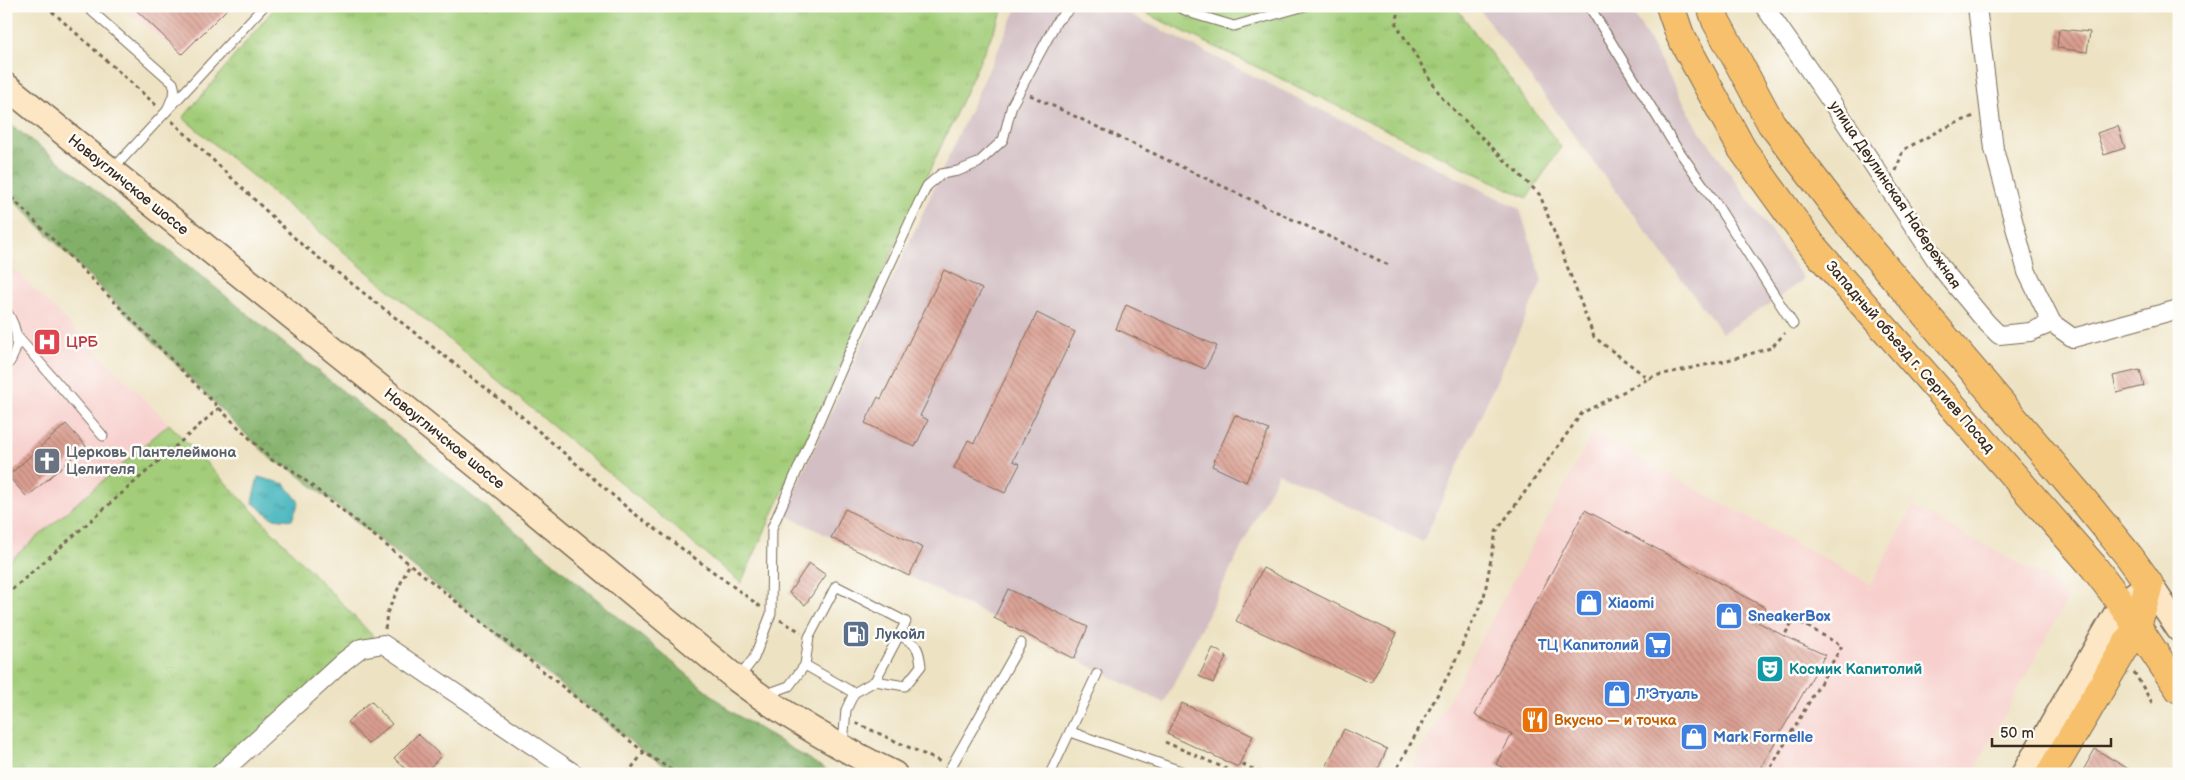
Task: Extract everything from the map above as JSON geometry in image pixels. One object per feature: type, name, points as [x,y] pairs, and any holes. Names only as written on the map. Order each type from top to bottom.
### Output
[{"type":"main road","name":"Западный объезд г. Сергиев Посад","points":[[1670,6],[1680,36],[1742,150],[1814,248],[2093,566],[2122,604],[2179,689]]},
{"type":"main road","points":[[1711,6],[1716,21],[1771,122],[1847,222],[2085,503],[2149,584],[2179,628]]},
{"type":"main road","name":"Новоугличское шоссе","points":[[6,86],[536,513],[738,680],[759,696],[843,747],[894,774]]},
{"type":"main road","points":[[2024,774],[2122,604],[2149,584]]},
{"type":"main road","points":[[2050,774],[2137,627],[2149,584]]},
{"type":"street","name":"улица Деулинская Набережная","points":[[1764,6],[1837,110],[1942,269],[1986,322],[1999,335],[2030,332],[2052,323]]},
{"type":"street","points":[[1977,6],[1994,149],[2027,272],[2052,323],[2073,338],[2179,309]]},
{"type":"street","points":[[220,774],[344,661],[361,648],[383,644],[575,774]]},
{"type":"lane","points":[[86,6],[173,83],[175,91],[165,114]]},
{"type":"lane","points":[[111,172],[264,6]]},
{"type":"lane","points":[[738,680],[754,658],[771,614],[772,528],[844,364],[926,186],[942,174],[958,171],[978,163],[1003,140],[1012,105],[1057,21],[1073,6]]},
{"type":"lane","points":[[1176,6],[1194,14],[1234,26],[1305,6]]},
{"type":"lane","points":[[1589,6],[1672,141],[1715,202],[1793,324]]},
{"type":"lane","points":[[6,310],[12,318],[17,336],[14,357],[6,367]]},
{"type":"lane","points":[[17,336],[103,436]]},
{"type":"lane","points":[[759,696],[789,686],[805,665],[809,637],[836,586],[906,622],[875,681],[854,693],[846,710],[843,747]]},
{"type":"lane","points":[[875,681],[905,686],[920,666],[920,652],[915,644],[899,636]]},
{"type":"lane","points":[[949,770],[1020,643]]},
{"type":"lane","points":[[805,665],[854,693]]},
{"type":"lane","points":[[1050,774],[1097,674]]},
{"type":"lane","points":[[1071,732],[1189,774]]},
{"type":"path","points":[[46,6],[165,114],[301,244],[520,415],[631,512],[771,614],[809,637]]},
{"type":"path","points":[[1400,6],[1396,24],[1442,98],[1540,195],[1594,337],[1648,378]]},
{"type":"path","points":[[1020,90],[1391,266]]},
{"type":"path","points":[[1889,191],[1903,150],[1942,129],[1989,110]]},
{"type":"path","points":[[6,192],[272,460],[290,469],[644,752],[676,774]]},
{"type":"path","points":[[1394,774],[1451,670],[1484,597],[1496,532],[1582,413],[1648,378],[1771,348],[1793,324]]},
{"type":"path","points":[[6,595],[219,408]]},
{"type":"path","points":[[383,644],[387,612],[409,565]]},
{"type":"path","points":[[1767,774],[1842,646],[1794,619],[1784,636]]},
{"type":"path","points":[[845,717],[949,770],[972,774]]},
{"type":"path","points":[[1165,742],[1239,774],[1244,765],[1264,774]]},
{"type":"path","points":[[627,774],[644,752]]},
{"type":"shaded area","points":[[122,6],[234,6],[184,58]]},
{"type":"shaded area","points":[[1018,6],[1113,6],[1520,209],[1542,281],[1423,542],[1278,473],[1164,703],[784,514]]},
{"type":"shaded area","points":[[1477,6],[1630,6],[1698,128],[1804,279],[1772,302],[1722,333]]},
{"type":"shaded area","name":"ЦРБ","points":[[6,261],[169,424],[6,564]]},
{"type":"shaded area","points":[[1593,433],[1871,584],[1913,507],[2047,579],[2067,600],[1972,774],[1409,774]]},
{"type":"green space","points":[[276,6],[1005,6],[741,583],[183,118]]},
{"type":"green space","points":[[1131,6],[1455,6],[1561,147],[1527,198]]},
{"type":"green space","points":[[6,121],[73,172],[531,544],[732,712],[833,774],[679,774],[644,752],[291,469],[272,460],[6,192]]},
{"type":"green space","points":[[169,424],[373,636],[220,774],[6,774],[6,564]]},
{"type":"water","points":[[258,477],[285,484],[299,502],[292,520],[272,518],[252,502]]},
{"type":"building","points":[[132,6],[230,6],[182,54]]},
{"type":"building","points":[[2059,29],[2090,32],[2087,52],[2057,48]]},
{"type":"building","points":[[2118,126],[2125,148],[2104,155],[2097,133]]},
{"type":"building","points":[[944,270],[982,289],[920,416],[928,420],[915,447],[865,423],[878,397],[881,399]]},
{"type":"building","points":[[1126,305],[1217,346],[1205,369],[1116,329]]},
{"type":"building","points":[[1037,313],[1075,332],[1013,461],[1020,464],[1005,493],[954,468],[968,440],[974,443]]},
{"type":"building","points":[[2140,370],[2144,386],[2117,393],[2113,376]]},
{"type":"building","points":[[1235,415],[1269,430],[1246,482],[1212,466]]},
{"type":"building","name":"Церковь Пантелеймона Целителя","points":[[66,424],[86,446],[27,497],[8,476]]},
{"type":"building","points":[[845,509],[923,548],[909,576],[831,538]]},
{"type":"building","name":"ТЦ Капитолий","points":[[1585,510],[1766,608],[1758,622],[1825,655],[1757,774],[1514,774],[1496,764],[1512,734],[1475,715]]},
{"type":"building","points":[[809,563],[826,575],[805,605],[789,593]]},
{"type":"building","points":[[1263,568],[1397,634],[1371,683],[1236,621]]},
{"type":"building","points":[[1008,589],[1088,627],[1074,659],[994,618]]},
{"type":"building","points":[[1213,648],[1227,656],[1213,683],[1199,676]]},
{"type":"building","points":[[371,701],[392,724],[368,744],[347,722]]},
{"type":"building","points":[[1182,703],[1253,736],[1238,767],[1167,734]]},
{"type":"building","points":[[1344,729],[1387,749],[1376,774],[1323,774]]},
{"type":"building","points":[[418,734],[441,756],[424,774],[411,774],[394,758]]},
{"type":"building","points":[[2095,749],[2137,774],[2081,774]]},
{"type":"place","name":"ЦРБ","points":[[47,342]]},
{"type":"place","name":"Церковь Пантелеймона Целителя","points":[[47,461]]},
{"type":"place","name":"Xiaomi","points":[[1589,603]]},
{"type":"place","name":"SneakerBox","points":[[1729,616]]},
{"type":"place","name":"Лукойл","points":[[856,634]]},
{"type":"place","name":"ТЦ Капитолий","points":[[1658,645]]},
{"type":"place","name":"Космик Капитолий","points":[[1770,669]]},
{"type":"place","name":"Л'Этуаль","points":[[1617,694]]},
{"type":"place","name":"Вкусно — и точка","points":[[1535,720]]},
{"type":"place","name":"Mark Formelle","points":[[1694,737]]}]
